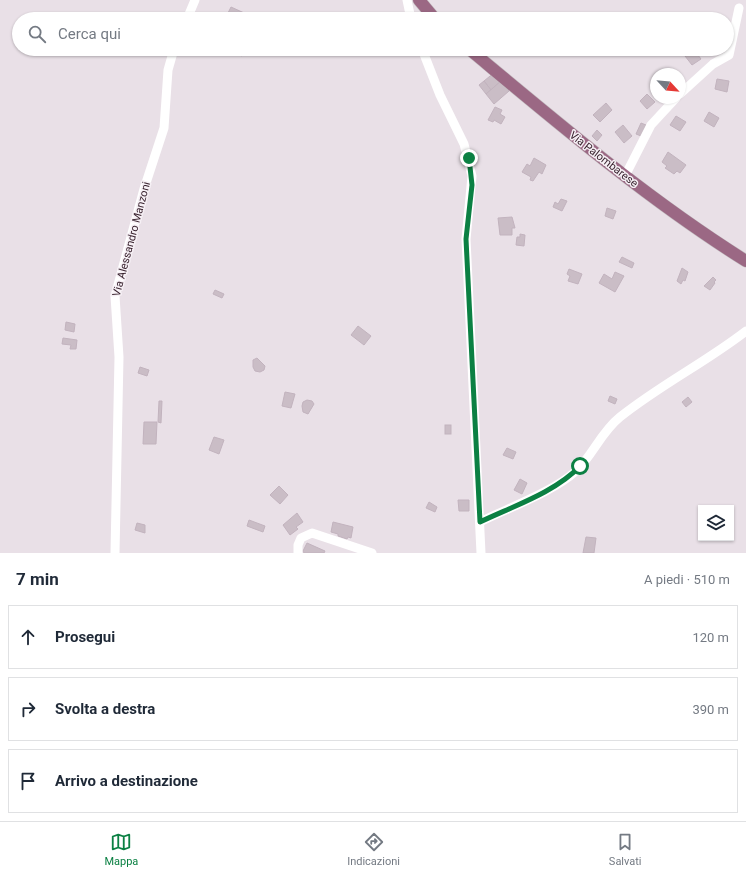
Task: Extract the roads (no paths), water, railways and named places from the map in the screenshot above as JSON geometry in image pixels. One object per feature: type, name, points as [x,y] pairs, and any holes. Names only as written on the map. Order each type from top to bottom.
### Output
[{"type":"main road","points":[[419,0],[429,12]]},
{"type":"main road","name":"Via Palombarese","points":[[477,56],[534,104],[625,176],[696,228],[746,261]]},
{"type":"street","points":[[190,12],[195,0]]},
{"type":"street","points":[[407,0],[410,12]]},
{"type":"street","points":[[734,32],[739,8]]},
{"type":"street","name":"Via Alessandro Manzoni","points":[[115,553],[119,353],[115,296],[144,189],[164,128],[169,66],[172,56]]},
{"type":"street","points":[[425,56],[440,95],[466,149],[472,176],[472,194],[466,239],[481,553]]},
{"type":"street","points":[[686,89],[713,64],[727,56]]},
{"type":"street","points":[[625,176],[651,125],[670,104]]},
{"type":"street","points":[[480,522],[539,494],[571,475],[580,466],[603,433],[616,420],[646,397],[746,331]]},
{"type":"street","points":[[298,553],[300,540],[305,535],[312,533],[372,553]]}]
